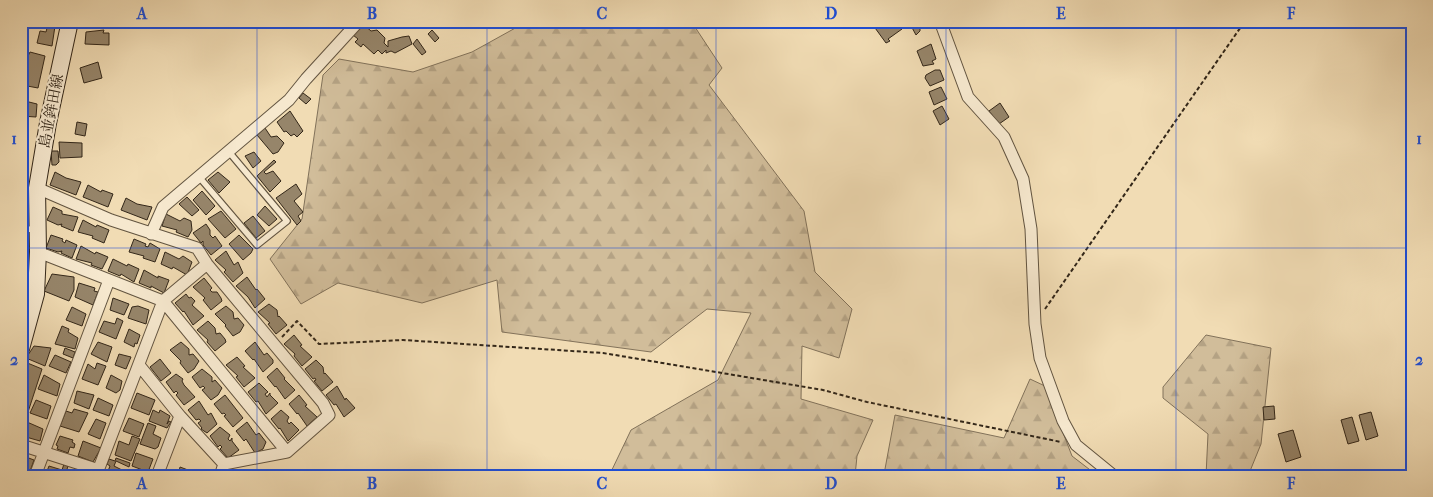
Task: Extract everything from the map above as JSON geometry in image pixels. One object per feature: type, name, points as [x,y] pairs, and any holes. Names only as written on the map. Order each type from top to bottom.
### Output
[{"type":"main road","name":"島並鉾田線","points":[[21,349],[36,294],[38,252],[29,229],[48,122],[70,21]]},
{"type":"street","points":[[151,234],[163,207],[200,178],[289,100],[360,21]]},
{"type":"street","points":[[940,21],[968,97],[1004,137],[1023,179],[1031,229],[1035,324],[1040,358],[1064,421],[1076,445],[1114,476]]},
{"type":"street","points":[[37,188],[151,234],[196,248],[207,264],[323,403],[329,415],[287,452],[224,464]]},
{"type":"street","points":[[38,252],[163,301],[287,452]]},
{"type":"street","points":[[21,445],[98,473],[163,301],[207,264]]},
{"type":"street","points":[[36,476],[109,280]]},
{"type":"street","points":[[139,365],[180,416],[224,464]]},
{"type":"street","points":[[157,476],[180,416]]},
{"type":"street","points":[[220,476],[224,464]]},
{"type":"lane","points":[[200,178],[257,245],[287,221],[229,152]]},
{"type":"path","points":[[1035,324],[1245,21]]},
{"type":"path","points":[[274,344],[297,321],[319,344],[403,340],[603,353],[823,390],[867,402],[1076,445]]},
{"type":"green space","points":[[528,21],[691,21],[722,68],[709,85],[804,211],[815,272],[852,309],[839,358],[802,346],[801,399],[873,420],[857,456],[855,476],[609,476],[631,430],[718,380],[751,313],[707,309],[651,352],[502,332],[497,280],[422,303],[338,283],[301,304],[270,259],[302,219],[323,75],[339,59],[413,72],[472,52]]},
{"type":"green space","points":[[1206,335],[1271,348],[1261,444],[1248,476],[1206,476],[1208,434],[1163,398],[1163,387]]},
{"type":"green space","points":[[1030,379],[1045,386],[1072,456],[1098,476],[880,476],[885,469],[895,415],[1004,438]]},
{"type":"building","points":[[870,21],[897,21],[902,29],[888,39],[890,41],[886,43]]},
{"type":"building","points":[[926,21],[920,26],[920,31],[916,35],[909,22]]},
{"type":"building","points":[[48,24],[55,26],[52,46],[37,43],[40,31],[46,32]]},
{"type":"building","points":[[363,24],[371,31],[377,30],[385,38],[384,43],[388,47],[388,41],[409,36],[412,44],[395,53],[391,51],[386,53],[386,50],[382,54],[378,50],[374,54],[363,44],[361,47],[355,42],[358,39],[353,35]]},
{"type":"building","points":[[104,30],[103,33],[109,33],[109,45],[85,44],[86,32]]},
{"type":"building","points":[[432,30],[439,38],[435,42],[428,34]]},
{"type":"building","points":[[417,39],[426,52],[422,55],[413,44]]},
{"type":"building","points":[[931,44],[936,59],[932,61],[934,64],[923,66],[917,51]]},
{"type":"building","points":[[30,52],[45,56],[38,88],[22,85],[26,60]]},
{"type":"building","points":[[98,62],[102,78],[84,83],[80,68]]},
{"type":"building","points":[[935,70],[940,70],[944,80],[930,86],[925,78],[926,75]]},
{"type":"building","points":[[941,87],[947,99],[934,105],[929,92]]},
{"type":"building","points":[[303,93],[311,99],[306,104],[299,98]]},
{"type":"building","points":[[21,100],[37,104],[36,117],[21,116]]},
{"type":"building","points":[[1000,103],[1009,117],[999,124],[989,111]]},
{"type":"building","points":[[942,106],[949,119],[940,125],[933,111]]},
{"type":"building","points":[[290,111],[303,131],[297,137],[294,134],[291,136],[286,131],[284,132],[277,122]]},
{"type":"building","points":[[77,122],[87,124],[85,136],[75,134]]},
{"type":"building","points":[[265,128],[271,137],[277,136],[284,143],[278,152],[273,154],[257,135]]},
{"type":"building","points":[[59,142],[82,143],[82,157],[60,158]]},
{"type":"building","points":[[51,151],[58,151],[59,162],[56,165],[52,165]]},
{"type":"building","points":[[254,152],[261,161],[253,168],[245,156]]},
{"type":"building","points":[[274,160],[276,162],[264,172],[266,174],[273,171],[281,181],[270,192],[257,176]]},
{"type":"building","points":[[21,161],[27,162],[26,176],[21,175]]},
{"type":"building","points":[[55,172],[66,178],[81,182],[76,195],[50,185]]},
{"type":"building","points":[[218,172],[230,182],[219,193],[208,180]]},
{"type":"building","points":[[296,184],[302,194],[294,201],[303,212],[298,216],[301,221],[297,225],[276,198]]},
{"type":"building","points":[[88,185],[101,192],[102,190],[113,194],[108,207],[83,197]]},
{"type":"building","points":[[202,191],[215,206],[206,215],[193,200]]},
{"type":"building","points":[[187,197],[199,210],[192,216],[179,204]]},
{"type":"building","points":[[126,198],[137,204],[152,207],[147,220],[121,210]]},
{"type":"building","points":[[21,201],[27,201],[27,214],[21,214]]},
{"type":"building","points":[[265,206],[277,219],[269,226],[257,215]]},
{"type":"building","points":[[53,207],[62,211],[62,214],[78,217],[73,231],[61,226],[62,224],[58,225],[47,220]]},
{"type":"building","points":[[221,211],[236,229],[225,238],[208,219]]},
{"type":"building","points":[[166,214],[180,221],[184,218],[191,221],[192,230],[188,237],[176,232],[177,230],[162,226]]},
{"type":"building","points":[[253,216],[265,231],[256,238],[244,223]]},
{"type":"building","points":[[83,220],[96,227],[97,225],[109,230],[104,243],[92,238],[93,236],[78,232]]},
{"type":"building","points":[[206,224],[210,230],[210,235],[213,238],[215,236],[222,246],[211,255],[203,245],[203,241],[201,243],[193,233]]},
{"type":"building","points":[[51,235],[63,239],[62,241],[65,243],[66,240],[77,245],[72,258],[61,253],[62,251],[58,252],[46,248]]},
{"type":"building","points":[[239,235],[253,249],[243,260],[229,244]]},
{"type":"building","points":[[134,239],[146,244],[145,246],[148,247],[150,243],[160,249],[155,262],[143,258],[144,256],[129,252]]},
{"type":"building","points":[[81,246],[95,254],[96,252],[108,257],[102,269],[91,265],[92,263],[76,259]]},
{"type":"building","points":[[226,251],[234,265],[238,262],[243,273],[233,282],[224,272],[226,270],[215,260]]},
{"type":"building","points":[[165,252],[179,259],[183,256],[192,262],[187,275],[173,267],[172,269],[161,264]]},
{"type":"building","points":[[113,259],[127,266],[128,264],[139,269],[134,282],[121,274],[120,276],[108,271]]},
{"type":"building","points":[[144,270],[158,278],[158,276],[169,280],[164,293],[151,286],[151,288],[139,283]]},
{"type":"building","points":[[52,274],[74,277],[74,290],[69,301],[44,291]]},
{"type":"building","points":[[247,277],[265,299],[255,308],[248,297],[236,286]]},
{"type":"building","points":[[204,278],[212,288],[210,290],[217,292],[222,301],[211,310],[203,300],[205,298],[193,287]]},
{"type":"building","points":[[79,283],[95,288],[94,291],[98,292],[93,305],[75,297]]},
{"type":"building","points":[[186,294],[195,301],[192,305],[204,316],[193,325],[184,311],[175,303]]},
{"type":"building","points":[[113,298],[129,304],[124,315],[110,310]]},
{"type":"building","points":[[269,304],[277,310],[278,317],[287,325],[276,334],[268,324],[270,323],[258,312]]},
{"type":"building","points":[[138,306],[149,310],[146,324],[128,318],[132,307]]},
{"type":"building","points":[[226,306],[233,312],[234,319],[238,318],[244,325],[240,332],[233,336],[226,325],[215,314]]},
{"type":"building","points":[[72,307],[86,314],[82,326],[66,320]]},
{"type":"building","points":[[117,318],[123,321],[116,339],[99,332],[104,321],[115,324]]},
{"type":"building","points":[[208,321],[215,328],[216,334],[220,333],[226,342],[215,351],[207,342],[208,340],[197,330]]},
{"type":"building","points":[[62,326],[69,329],[68,332],[78,338],[75,349],[55,344]]},
{"type":"building","points":[[129,329],[140,335],[134,347],[124,342]]},
{"type":"building","points":[[294,335],[302,345],[300,346],[312,357],[302,366],[294,356],[295,354],[284,344]]},
{"type":"building","points":[[98,342],[112,347],[107,362],[91,354]]},
{"type":"building","points":[[181,342],[189,349],[189,355],[193,354],[199,361],[194,369],[188,373],[180,363],[181,361],[170,350]]},
{"type":"building","points":[[255,342],[264,355],[267,353],[273,360],[273,363],[263,372],[254,359],[245,351]]},
{"type":"building","points":[[34,346],[51,348],[45,366],[26,358]]},
{"type":"building","points":[[65,348],[75,352],[73,358],[63,354]]},
{"type":"building","points":[[119,354],[131,357],[126,369],[115,365]]},
{"type":"building","points":[[55,355],[71,362],[66,373],[49,366]]},
{"type":"building","points":[[237,357],[245,366],[243,367],[255,378],[244,387],[236,377],[238,376],[226,365]]},
{"type":"building","points":[[160,359],[171,373],[161,381],[150,367]]},
{"type":"building","points":[[316,360],[323,367],[324,374],[333,382],[322,391],[314,381],[316,380],[315,378],[313,379],[305,369]]},
{"type":"building","points":[[25,362],[42,369],[28,412],[21,409],[21,393],[24,389],[21,386],[28,373],[22,370]]},
{"type":"building","points":[[97,363],[106,366],[98,385],[82,379],[88,364],[95,369]]},
{"type":"building","points":[[277,368],[284,379],[295,390],[285,399],[267,377]]},
{"type":"building","points":[[202,369],[212,377],[212,382],[215,380],[222,388],[218,395],[211,400],[202,390],[205,388],[203,386],[200,388],[192,377]]},
{"type":"building","points":[[176,374],[183,379],[184,385],[195,397],[184,405],[176,395],[178,393],[176,391],[174,393],[166,382]]},
{"type":"building","points":[[44,375],[60,384],[57,396],[38,389]]},
{"type":"building","points":[[111,375],[122,381],[120,390],[116,393],[106,388]]},
{"type":"building","points":[[259,383],[268,392],[265,394],[267,397],[270,393],[278,403],[266,414],[258,401],[256,402],[248,392]]},
{"type":"building","points":[[337,386],[345,400],[346,398],[355,408],[344,417],[336,404],[334,405],[326,395]]},
{"type":"building","points":[[77,391],[94,395],[89,409],[74,403]]},
{"type":"building","points":[[137,393],[155,400],[149,415],[131,408]]},
{"type":"building","points":[[225,395],[243,418],[233,427],[224,416],[226,415],[222,414],[214,404]]},
{"type":"building","points":[[299,395],[307,405],[305,406],[317,417],[307,426],[289,404]]},
{"type":"building","points":[[98,398],[113,405],[109,416],[93,410]]},
{"type":"building","points":[[36,400],[51,406],[47,419],[30,413]]},
{"type":"building","points":[[199,401],[208,415],[211,413],[217,424],[207,433],[201,429],[198,423],[201,421],[199,419],[196,420],[188,410]]},
{"type":"building","points":[[1274,406],[1275,419],[1264,420],[1263,407]]},
{"type":"building","points":[[74,409],[88,413],[79,432],[60,426],[66,411],[72,413]]},
{"type":"building","points":[[153,410],[159,413],[160,410],[170,416],[167,424],[169,421],[171,422],[167,428],[149,421]]},
{"type":"building","points":[[281,410],[289,417],[287,421],[289,424],[291,422],[299,430],[288,441],[280,428],[271,419]]},
{"type":"building","points":[[1371,412],[1378,436],[1366,440],[1359,415]]},
{"type":"building","points":[[1352,417],[1359,441],[1348,444],[1341,420]]},
{"type":"building","points":[[129,418],[144,424],[139,437],[123,431]]},
{"type":"building","points":[[96,419],[106,423],[100,439],[88,434]]},
{"type":"building","points":[[27,422],[43,429],[40,441],[26,437],[27,433],[23,430]]},
{"type":"building","points":[[247,422],[256,435],[259,433],[266,442],[263,449],[255,453],[246,439],[244,441],[236,431]]},
{"type":"building","points":[[148,423],[156,426],[153,434],[161,438],[158,447],[155,449],[140,444]]},
{"type":"building","points":[[220,427],[230,435],[228,439],[230,441],[232,438],[232,441],[239,450],[228,458],[220,449],[222,447],[220,445],[218,447],[210,436]]},
{"type":"building","points":[[1293,430],[1301,457],[1286,462],[1278,434]]},
{"type":"building","points":[[60,436],[73,440],[72,442],[75,444],[74,448],[70,447],[68,453],[57,449],[58,446],[56,445]]},
{"type":"building","points":[[132,436],[140,439],[131,461],[115,455],[119,441],[129,445]]},
{"type":"building","points":[[83,441],[101,448],[93,462],[78,456]]},
{"type":"building","points":[[21,449],[28,452],[26,457],[34,460],[29,474],[21,472]]},
{"type":"building","points":[[136,453],[153,459],[148,472],[132,466]]},
{"type":"building","points":[[116,458],[130,463],[129,467],[116,461],[114,466],[126,472],[125,476],[106,476],[110,466],[107,464],[109,459],[115,461]]},
{"type":"building","points":[[64,464],[68,466],[65,476],[45,476],[49,466],[62,470]]},
{"type":"building","points":[[180,467],[196,473],[198,471],[207,474],[178,476]]}]
